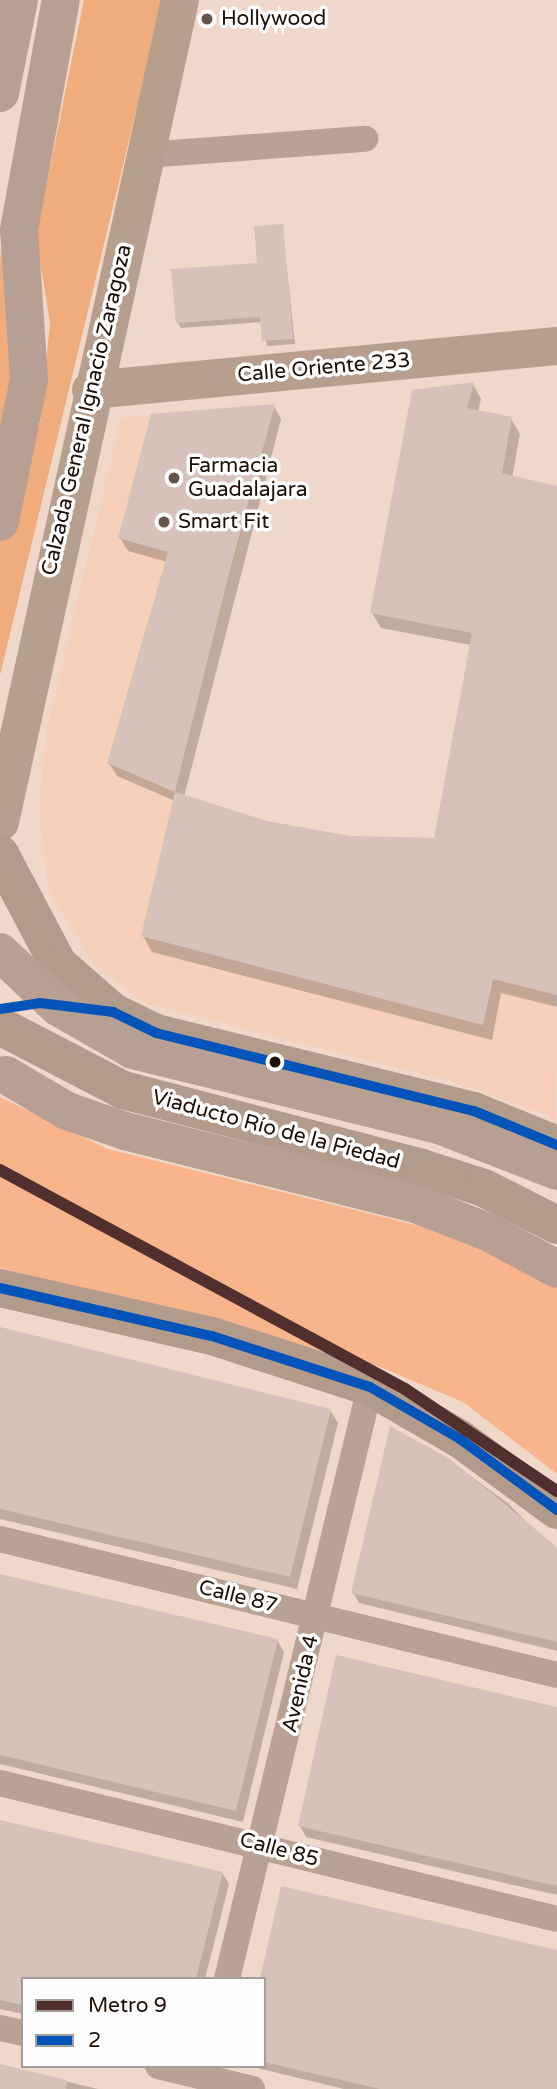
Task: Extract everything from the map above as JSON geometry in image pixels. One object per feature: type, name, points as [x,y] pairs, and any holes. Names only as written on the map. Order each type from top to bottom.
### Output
[{"type":"highway","points":[[0,93],[19,0]]},
{"type":"highway","points":[[0,522],[29,379],[19,230],[61,0]]},
{"type":"highway","points":[[0,952],[50,1002],[133,1050],[439,1125],[557,1171]]},
{"type":"highway","points":[[6,1075],[67,1111],[125,1131],[426,1208],[557,1269]]},
{"type":"main road","name":"Calzada General Ignacio Zaragoza","points":[[0,822],[92,390],[180,0]]},
{"type":"main road","name":"Calle Oriente 233","points":[[92,390],[557,346]]},
{"type":"main road","points":[[0,854],[58,964],[113,1012],[156,1033],[474,1111],[557,1145]]},
{"type":"main road","points":[[0,1009],[40,1003],[113,1012]]},
{"type":"main road","name":"Viaducto Río de la Piedad","points":[[0,1026],[123,1090],[434,1172],[484,1188],[557,1225]]},
{"type":"main road","points":[[0,1288],[225,1340],[370,1387],[460,1439],[557,1510]]},
{"type":"street","points":[[145,155],[365,139]]},
{"type":"street","name":"Avenida 4","points":[[227,1977],[277,1786],[370,1387]]},
{"type":"street","name":"Calle 87","points":[[0,1539],[557,1675]]},
{"type":"street","name":"Calle 85","points":[[0,1783],[194,1828],[317,1861],[557,1919]]},
{"type":"street","points":[[0,2028],[21,2033]]},
{"type":"street","points":[[166,2068],[251,2089]]},
{"type":"shaded area","points":[[84,0],[163,0],[0,675],[0,259],[2,245],[7,245],[11,421],[40,425],[50,323],[36,236]]},
{"type":"shaded area","points":[[275,404],[176,792],[267,821],[350,836],[434,838],[529,910],[557,1012],[556,1126],[550,1116],[450,1081],[145,1003],[94,964],[48,889],[39,811],[47,728],[121,418]]},
{"type":"shaded area","points":[[0,1097],[108,1149],[436,1230],[557,1283],[557,1474],[463,1402],[375,1365],[0,1268]]},
{"type":"building","points":[[283,224],[293,339],[262,341],[260,317],[176,323],[171,269],[257,263],[254,226]]},
{"type":"building","points":[[474,382],[467,408],[512,417],[502,473],[557,486],[557,995],[493,979],[483,1025],[141,936],[175,792],[267,821],[350,836],[434,838],[472,633],[370,613],[412,390]]},
{"type":"building","points":[[275,404],[230,570],[175,792],[107,763],[168,552],[118,538],[151,414]]},
{"type":"building","points":[[0,1327],[331,1409],[290,1577],[0,1509]]},
{"type":"building","points":[[390,1426],[450,1459],[557,1547],[557,1642],[351,1593]]},
{"type":"building","points":[[0,1574],[278,1639],[236,1811],[0,1755]]},
{"type":"building","points":[[336,1655],[557,1707],[557,1886],[298,1826]]},
{"type":"building","points":[[0,1820],[223,1872],[197,1977],[21,1977],[21,2005],[0,2000]]},
{"type":"building","points":[[281,1886],[557,1950],[557,2089],[380,2089],[266,2062],[266,1977],[260,1977]]},
{"type":"building","points":[[0,2064],[67,2080],[66,2089],[0,2089]]},
{"type":"metro line","name":"9","points":[[0,1170],[405,1389],[557,1491]]},
{"type":"transit line","name":"2","points":[[0,1009],[40,1003],[113,1012],[156,1033],[474,1111],[557,1145]]},
{"type":"transit line","name":"2","points":[[0,1288],[212,1336],[370,1387],[460,1439],[557,1510]]},
{"type":"place","name":"Hollywood","points":[[207,19]]},
{"type":"place","name":"Farmacia Guadalajara","points":[[174,478]]},
{"type":"place","name":"Smart Fit","points":[[164,522]]}]
